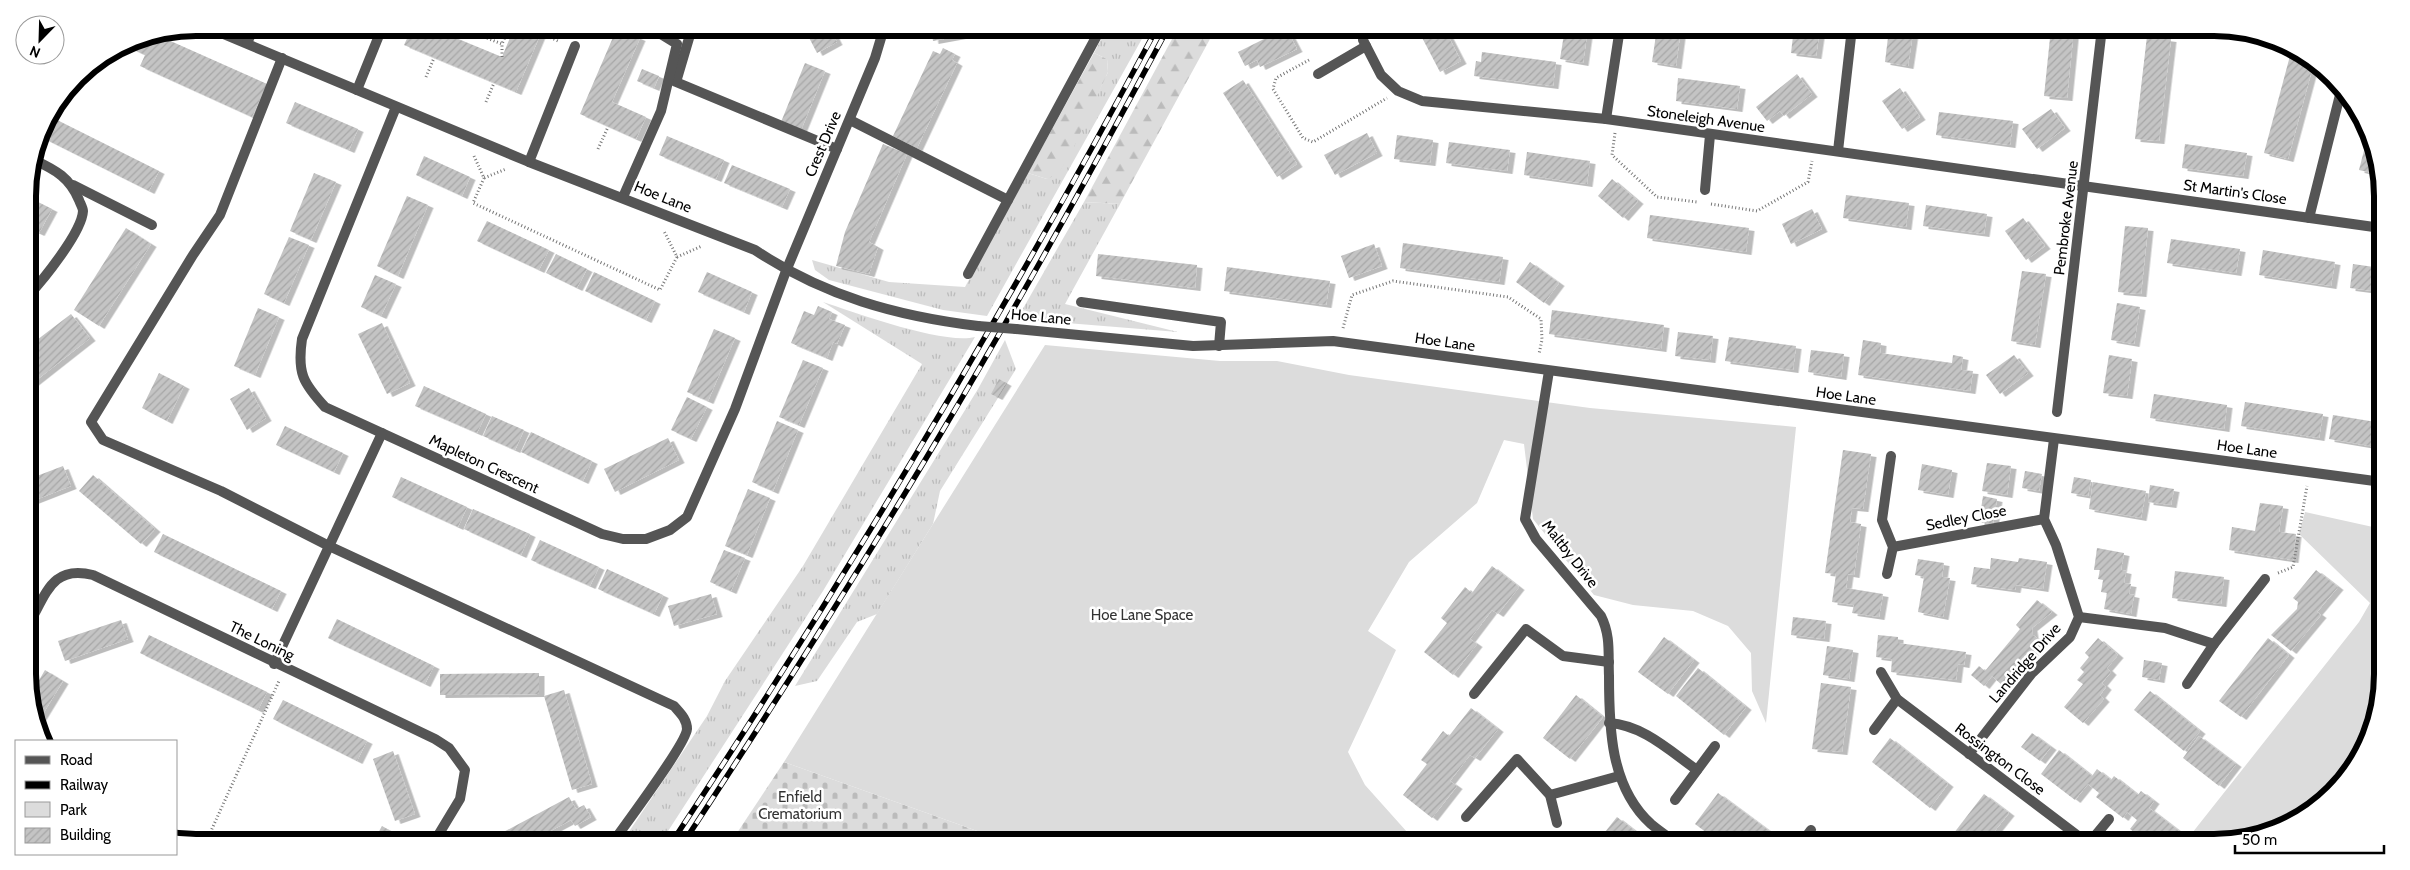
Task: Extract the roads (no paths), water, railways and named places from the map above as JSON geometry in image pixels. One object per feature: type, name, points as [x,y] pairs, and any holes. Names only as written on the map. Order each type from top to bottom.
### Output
[{"type":"street","name":"Hoe Lane","points":[[229,36],[529,162],[755,250],[786,271],[833,293],[929,319],[978,326],[1193,346],[1342,343],[2374,481]]},
{"type":"street","points":[[247,43],[250,36]]},
{"type":"street","points":[[357,90],[379,36]]},
{"type":"street","points":[[623,197],[661,111],[677,44],[664,36]]},
{"type":"street","points":[[690,36],[676,82],[837,149]]},
{"type":"street","name":"Crest Drive","points":[[786,271],[850,120],[875,58],[882,36]]},
{"type":"street","points":[[968,274],[1097,36]]},
{"type":"street","name":"Stoneleigh Avenue","points":[[1363,36],[1363,40],[1381,75],[1398,91],[1422,101],[1606,119],[2085,187]]},
{"type":"street","points":[[1606,119],[1619,36]]},
{"type":"street","points":[[1838,151],[1851,36]]},
{"type":"street","name":"Pembroke Avenue","points":[[2057,412],[2085,187],[2101,36]]},
{"type":"street","points":[[529,162],[575,46]]},
{"type":"street","points":[[1318,74],[1366,46]]},
{"type":"street","points":[[282,58],[220,215],[192,255],[91,422],[103,440],[221,491],[329,546],[674,706],[684,717],[687,730],[678,748],[619,834]]},
{"type":"street","points":[[2309,218],[2339,98]]},
{"type":"street","name":"Mapleton Crescent","points":[[396,107],[302,339],[298,361],[308,387],[326,407],[602,534],[623,539],[646,539],[670,530],[687,517],[735,409],[786,271]]},
{"type":"street","points":[[850,120],[1008,200]]},
{"type":"street","points":[[1704,190],[1710,135]]},
{"type":"street","points":[[40,163],[53,169],[73,185],[152,224]]},
{"type":"street","points":[[37,287],[48,276],[79,224],[83,210],[73,185]]},
{"type":"street","name":"St Martin's Close","points":[[2085,187],[2374,227]]},
{"type":"street","points":[[1081,302],[1221,322],[1219,346]]},
{"type":"street","name":"Maltby Drive","points":[[1549,371],[1525,519],[1536,539],[1601,616],[1608,631],[1609,723],[1619,776],[1627,794],[1650,823],[1664,833]]},
{"type":"street","points":[[274,664],[382,433]]},
{"type":"street","points":[[2044,519],[2054,439]]},
{"type":"street","points":[[1887,574],[1893,547],[1882,520],[1892,456]]},
{"type":"street","name":"Sedley Close","points":[[1893,547],[2044,519]]},
{"type":"street","name":"Landridge Drive","points":[[1969,754],[2032,673],[2070,637],[2079,617],[2056,545],[2044,519]]},
{"type":"street","name":"The Loning","points":[[36,611],[48,590],[66,573],[78,571],[93,575],[274,664],[435,739],[449,748],[462,763],[465,770],[465,782],[460,798],[439,834]]},
{"type":"street","points":[[2187,684],[2214,644],[2265,579]]},
{"type":"street","points":[[2079,617],[2165,628],[2214,644]]},
{"type":"street","points":[[1474,694],[1526,629],[1563,656],[1608,662]]},
{"type":"street","name":"Rossington Close","points":[[1881,672],[1897,699],[2074,833]]},
{"type":"street","points":[[1874,730],[1897,699]]},
{"type":"street","points":[[1609,723],[1624,724],[1640,731],[1697,770]]},
{"type":"street","points":[[1675,800],[1715,746]]},
{"type":"street","points":[[1466,817],[1517,759],[1550,795],[1557,823]]},
{"type":"street","points":[[1550,795],[1619,776]]},
{"type":"street","points":[[2097,833],[2109,819]]},
{"type":"street","points":[[1809,833],[1811,830]]},
{"type":"railway","points":[[677,834],[800,643],[924,441],[1043,236],[1153,36]]},
{"type":"railway","points":[[689,834],[814,640],[940,435],[1057,233],[1164,36]]},
{"type":"park label","name":"Hoe Lane Space","points":[[1142,615]]},
{"type":"park label","name":"Enfield Crematorium","points":[[800,806]]}]
